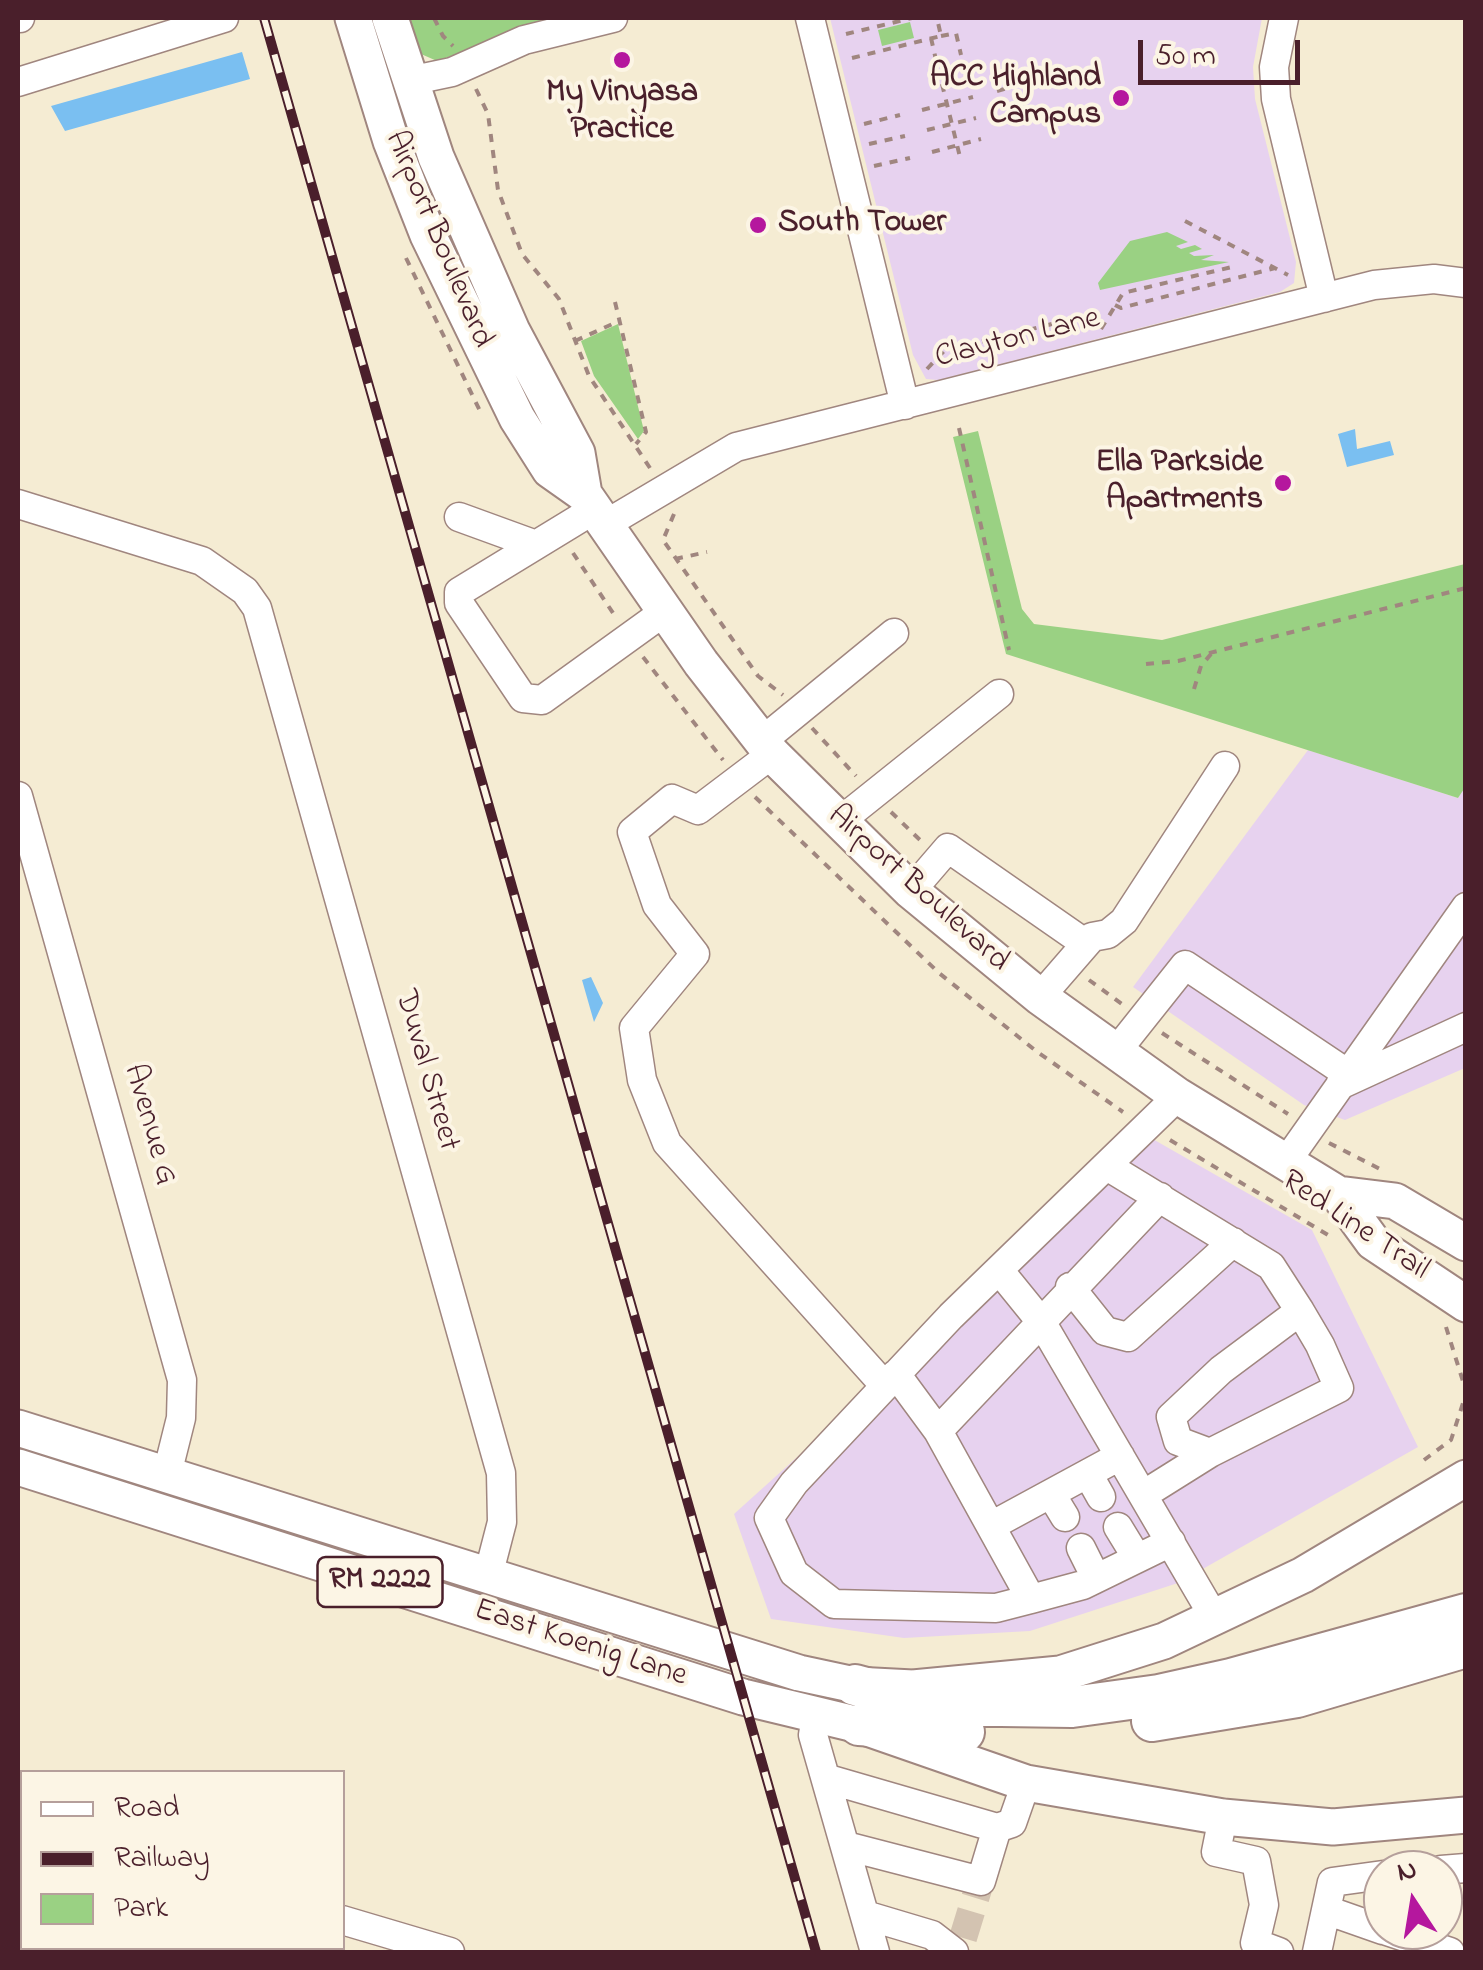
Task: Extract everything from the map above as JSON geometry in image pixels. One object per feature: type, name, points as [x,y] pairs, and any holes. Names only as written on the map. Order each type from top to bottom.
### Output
[{"type":"highway","name":"RM 2222","points":[[856,1686],[930,1706],[1072,1707],[1159,1696],[1232,1679],[1466,1614]]},
{"type":"highway","name":"RM 2222","points":[[858,1726],[954,1732],[1062,1730],[1183,1718],[1342,1685],[1466,1646]]},
{"type":"highway","points":[[1342,1685],[1466,1666]]},
{"type":"main road","name":"Airport Boulevard","points":[[390,18],[409,81],[474,249],[577,453],[595,509]]},
{"type":"main road","name":"Airport Boulevard","points":[[356,29],[391,141],[428,234],[476,336],[550,470],[595,509],[664,612],[766,747],[911,890],[1040,997],[1178,1096],[1338,1194],[1373,1242],[1456,1309]]},
{"type":"main road","points":[[356,29],[398,82],[409,81]]},
{"type":"main road","name":"Airport Boulevard","points":[[1338,1194],[1395,1201],[1466,1243]]},
{"type":"main road","name":"East Koenig Lane","points":[[18,1428],[799,1673],[856,1686],[913,1688],[1060,1674],[1164,1641],[1303,1575],[1456,1484]]},
{"type":"main road","points":[[1456,1484],[1466,1450]]},
{"type":"main road","name":"East Koenig Lane","points":[[18,1467],[743,1697],[858,1726],[1026,1783],[1223,1817],[1333,1827],[1466,1815]]},
{"type":"street","points":[[18,82],[224,18]]},
{"type":"street","points":[[409,81],[452,72],[524,40],[612,18]]},
{"type":"street","points":[[810,18],[904,405]]},
{"type":"street","points":[[1284,18],[1274,67],[1276,99],[1324,298]]},
{"type":"street","name":"Clayton Lane","points":[[664,612],[542,700],[523,698],[459,603],[459,592],[549,542],[595,509],[736,447],[1374,286],[1434,279],[1466,283]]},
{"type":"street","name":"Duval Street","points":[[18,504],[202,560],[246,590],[264,628],[500,1473],[502,1522],[488,1576]]},
{"type":"street","points":[[459,517],[549,542]]},
{"type":"street","points":[[894,633],[698,810],[672,799],[632,832],[657,905],[695,954],[634,1028],[642,1080],[666,1143],[938,1431],[1031,1599]]},
{"type":"street","points":[[839,822],[999,694]]},
{"type":"street","points":[[1040,997],[1086,944],[1124,921],[1226,766]]},
{"type":"street","name":"Avenue G","points":[[18,796],[178,1363],[181,1418],[167,1474]]},
{"type":"street","points":[[911,890],[948,848],[1086,944]]},
{"type":"street","points":[[1286,1162],[1340,1080],[1466,907]]},
{"type":"street","points":[[1115,1053],[1186,965],[1340,1080]]},
{"type":"street","points":[[1340,1080],[1466,1028]]},
{"type":"street","points":[[1170,1542],[1096,1578],[996,1608],[834,1604],[794,1574],[769,1518],[794,1483],[891,1380],[1178,1096]]},
{"type":"street","points":[[1107,1166],[1271,1266],[1300,1311],[1339,1388],[1210,1453],[1143,1494]]},
{"type":"street","points":[[938,1431],[1160,1196]]},
{"type":"street","points":[[1070,1287],[1104,1331],[1128,1336],[1234,1242]]},
{"type":"street","points":[[1000,1270],[1042,1323],[1214,1617]]},
{"type":"street","points":[[1210,1453],[1178,1441],[1170,1417],[1221,1370],[1300,1311]]},
{"type":"street","points":[[991,1526],[1058,1506],[1095,1485],[1120,1456]]},
{"type":"street","points":[[1118,1527],[1137,1558]]},
{"type":"street","points":[[1080,1548],[1096,1578]]},
{"type":"street","points":[[816,1716],[813,1736],[874,1952]]},
{"type":"street","points":[[828,1779],[997,1828],[1012,1823],[1026,1783]]},
{"type":"street","points":[[1223,1817],[1216,1852],[1256,1861],[1264,1906],[1255,1943],[1279,1952]]},
{"type":"street","points":[[846,1846],[979,1885],[997,1828]]},
{"type":"street","points":[[1317,1952],[1332,1882],[1363,1878]]},
{"type":"street","points":[[1326,1910],[1363,1923]]},
{"type":"street","points":[[865,1915],[932,1935],[958,1948]]},
{"type":"street","points":[[345,1922],[381,1943],[450,1952]]},
{"type":"path","points":[[434,18],[442,36],[458,49]]},
{"type":"path","points":[[867,18],[870,28]]},
{"type":"path","points":[[846,34],[912,18]]},
{"type":"path","points":[[937,18],[941,36]]},
{"type":"path","points":[[852,58],[956,33],[961,54]]},
{"type":"path","points":[[931,38],[936,60]]},
{"type":"path","points":[[471,78],[488,114],[498,190],[508,223],[534,274],[559,299],[589,376],[653,472]]},
{"type":"path","points":[[942,84],[960,156]]},
{"type":"path","points":[[997,91],[1016,86]]},
{"type":"path","points":[[922,110],[973,97]]},
{"type":"path","points":[[864,124],[900,115]]},
{"type":"path","points":[[927,130],[976,118]]},
{"type":"path","points":[[869,144],[905,136]]},
{"type":"path","points":[[932,152],[981,140]]},
{"type":"path","points":[[874,166],[910,158]]},
{"type":"path","points":[[1185,221],[1288,274]]},
{"type":"path","points":[[1101,329],[1123,292],[1236,266]]},
{"type":"path","points":[[1114,305],[1121,308],[1275,268]]},
{"type":"path","points":[[615,302],[646,432],[636,444]]},
{"type":"path","points":[[927,368],[944,351],[1080,316],[1085,310]]},
{"type":"path","points":[[576,341],[619,321]]},
{"type":"path","points":[[959,428],[1010,650]]},
{"type":"path","points":[[676,510],[662,540],[758,676],[790,702]]},
{"type":"path","points":[[549,542],[621,625]]},
{"type":"path","points":[[675,560],[707,552]]},
{"type":"path","points":[[1146,664],[1212,652],[1466,588]]},
{"type":"path","points":[[637,650],[729,768]]},
{"type":"path","points":[[1194,689],[1201,666],[1212,652]]},
{"type":"path","points":[[812,728],[866,786]]},
{"type":"path","points":[[750,792],[939,973],[1036,1051],[1134,1120]]},
{"type":"path","points":[[889,810],[928,847]]},
{"type":"path","points":[[1083,976],[1135,1013]]},
{"type":"path","points":[[1159,1031],[1268,1097]]},
{"type":"path","name":"Red Line Trail","points":[[1171,1140],[1334,1239]]},
{"type":"path","name":"Red Line Trail","points":[[1456,1309],[1450,1332],[1466,1393]]},
{"type":"path","points":[[1424,1460],[1451,1440],[1466,1393]]},
{"type":"shaded area","points":[[830,18],[1262,18],[1253,67],[1255,99],[1296,262],[1294,283],[1280,292],[938,380],[926,379],[913,355]]},
{"type":"shaded area","points":[[1308,750],[1458,798],[1465,786],[1465,1068],[1345,1120],[1304,1105],[1133,987]]},
{"type":"shaded area","points":[[1151,1138],[1312,1230],[1418,1447],[1178,1583],[1030,1631],[904,1638],[771,1619],[734,1514]]},
{"type":"green space","points":[[406,18],[557,18],[437,61],[421,54]]},
{"type":"green space","points":[[910,22],[914,38],[882,46],[878,30]]},
{"type":"green space","points":[[1167,232],[1188,242],[1176,246],[1181,249],[1195,245],[1202,249],[1189,253],[1194,256],[1214,255],[1201,260],[1229,262],[1100,290],[1098,283],[1130,241]]},
{"type":"green space","points":[[618,324],[644,431],[638,439],[594,376],[581,341]]},
{"type":"green space","points":[[978,431],[1022,609],[1034,624],[1162,640],[1465,564],[1466,786],[1458,798],[1006,654],[953,437]]},
{"type":"water","points":[[242,52],[250,79],[65,131],[51,106]]},
{"type":"water","points":[[1355,429],[1357,449],[1390,441],[1394,455],[1347,467],[1338,434]]},
{"type":"water","points":[[591,977],[603,1003],[594,1022],[582,980]]},
{"type":"tunnel","points":[[963,1938],[978,1889]]},
{"type":"railway","points":[[264,18],[816,1952]]},
{"type":"place","name":"My Vinyasa Practice","points":[[622,60]]},
{"type":"place","name":"ACC Highland Campus","points":[[1121,98]]},
{"type":"place","name":"South Tower","points":[[758,225]]},
{"type":"place","name":"Ella Parkside Apartments","points":[[1283,483]]}]
